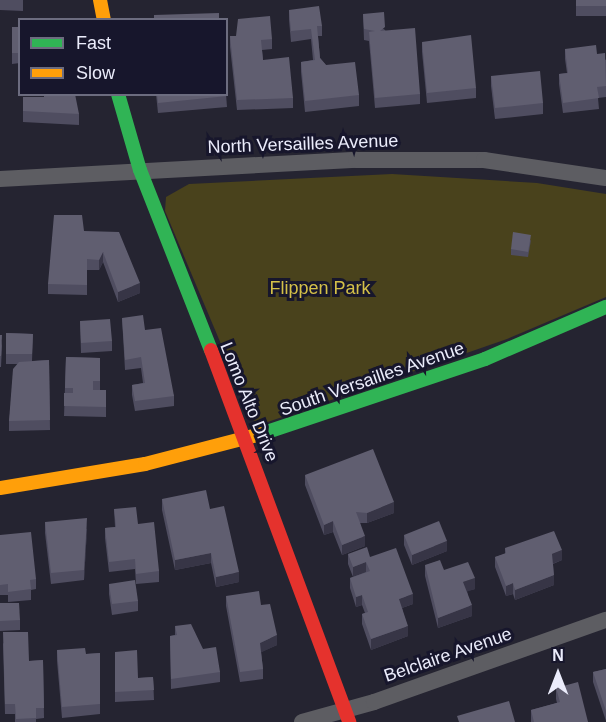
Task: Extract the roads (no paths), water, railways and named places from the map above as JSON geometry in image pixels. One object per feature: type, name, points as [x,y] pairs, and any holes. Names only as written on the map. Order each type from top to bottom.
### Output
[{"type":"street","points":[[100,0],[104,18]]},
{"type":"street","name":"Lomo Alto Drive","points":[[119,96],[140,170],[243,439],[280,526],[347,716]]},
{"type":"street","name":"North Versailles Avenue","points":[[0,179],[356,160],[484,160],[606,178]]},
{"type":"street","name":"South Versailles Avenue","points":[[0,488],[145,464],[243,439],[485,359],[606,307]]},
{"type":"street","name":"Belclaire Avenue","points":[[302,722],[347,716],[606,620]]},
{"type":"park label","name":"Flippen Park","points":[[320,288]]}]
